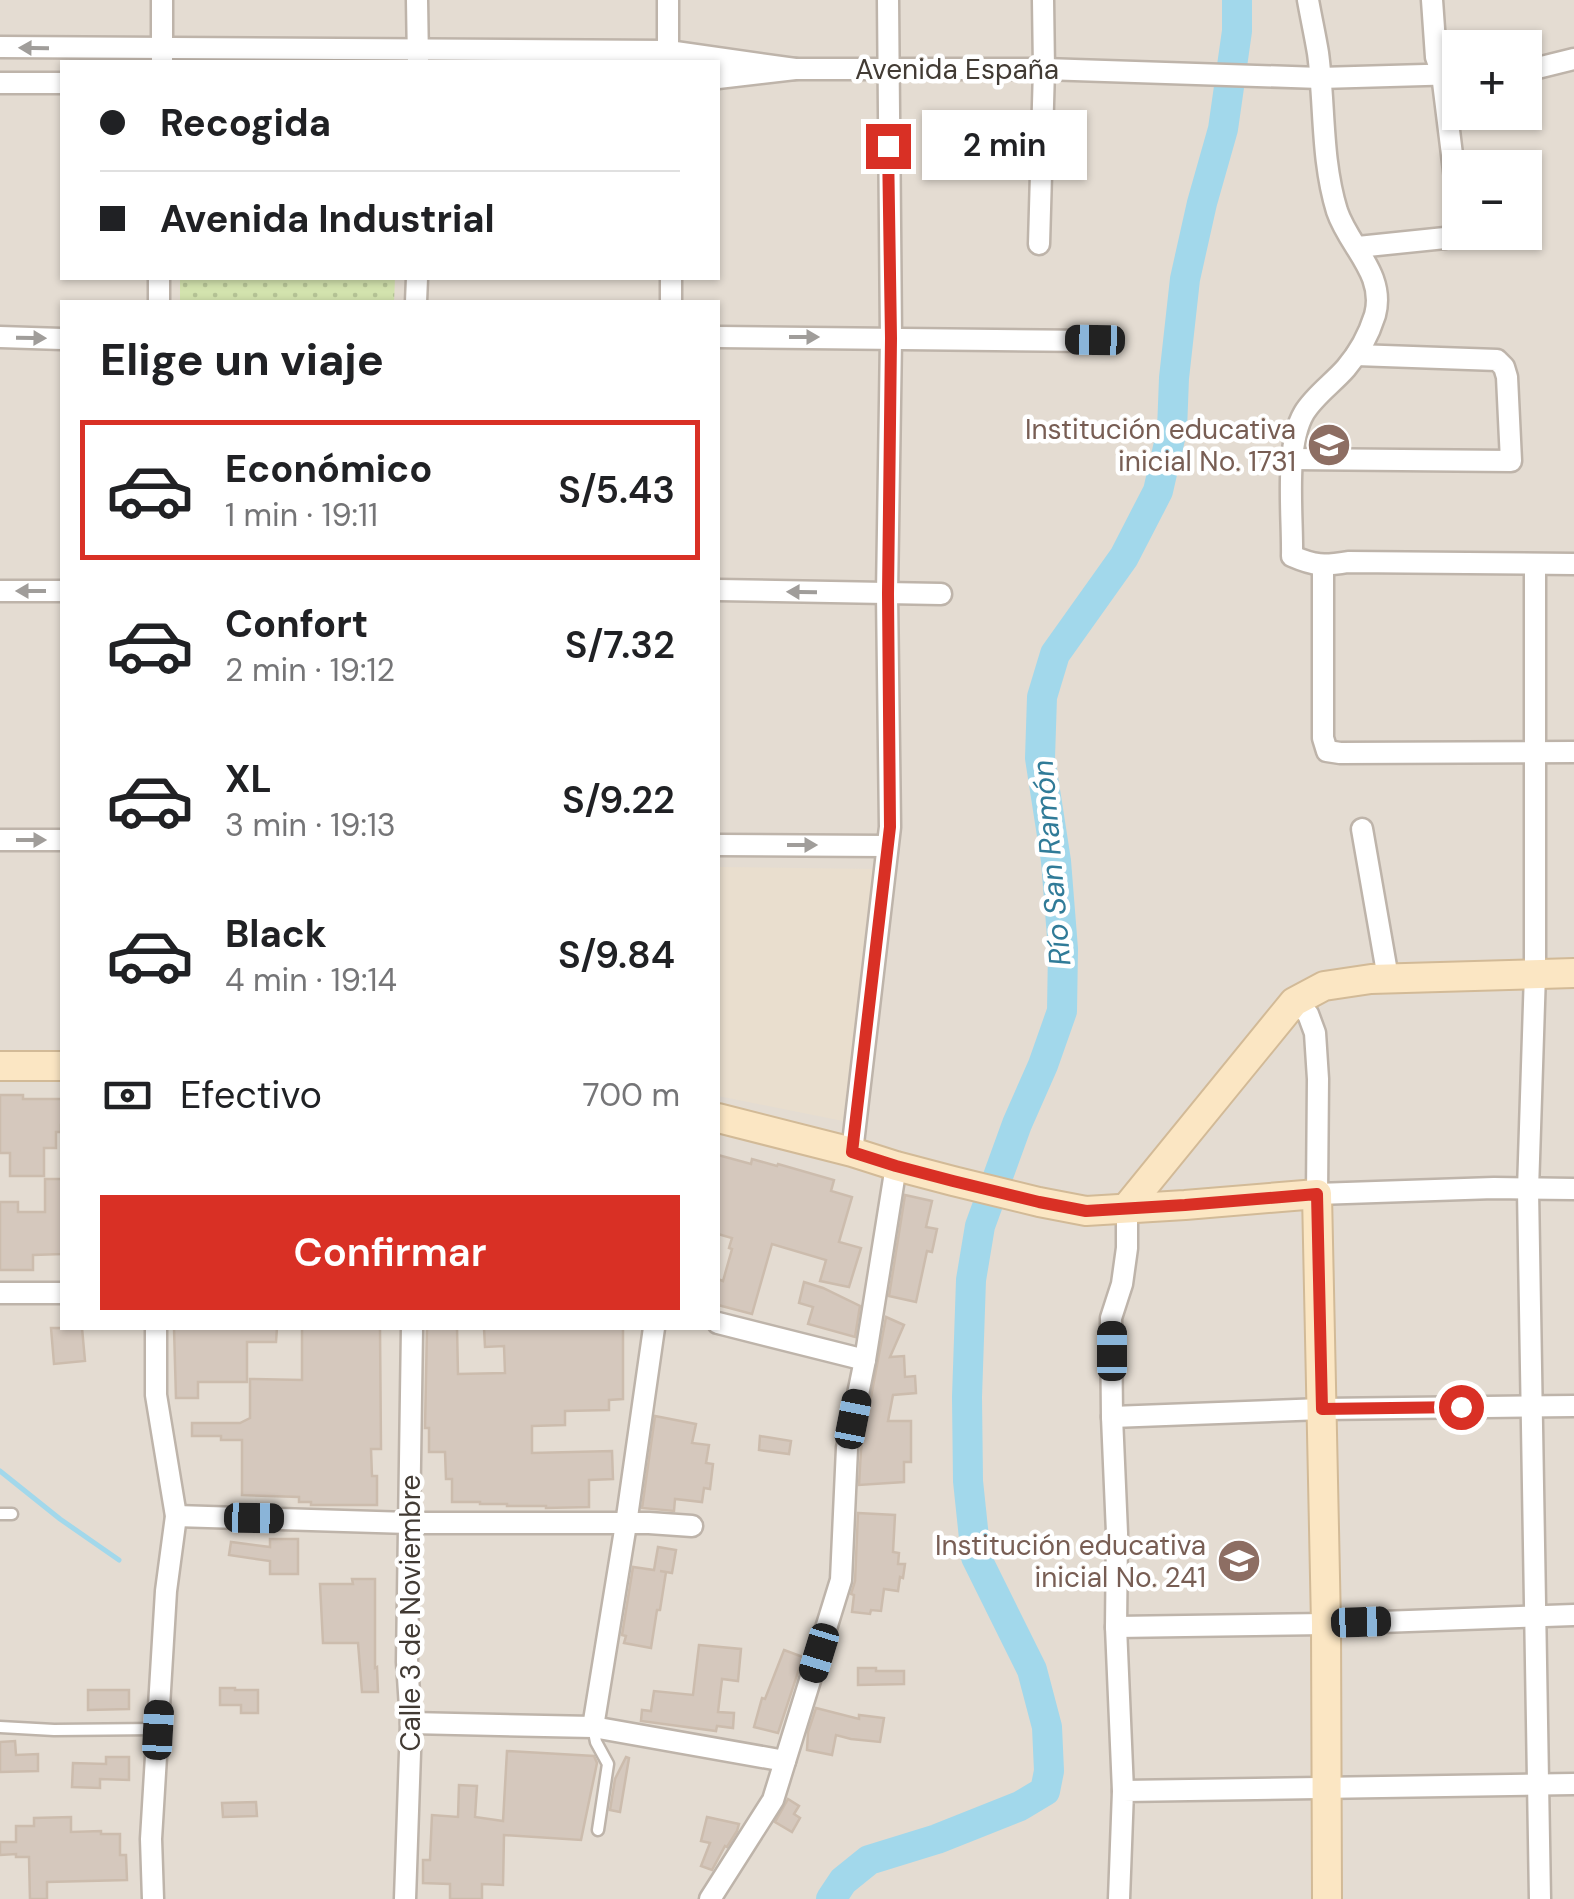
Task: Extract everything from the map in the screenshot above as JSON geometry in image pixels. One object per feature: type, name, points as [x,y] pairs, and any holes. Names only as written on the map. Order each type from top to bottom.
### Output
[{"type":"main road","points":[[1127,1207],[1294,1002],[1324,986],[1388,978],[1574,973]]},
{"type":"main road","points":[[0,1066],[60,1066]]},
{"type":"main road","points":[[720,1119],[953,1181],[1086,1211],[1317,1194],[1327,1899]]},
{"type":"street","points":[[162,0],[162,56]]},
{"type":"street","points":[[417,0],[418,56]]},
{"type":"street","points":[[668,0],[668,57]]},
{"type":"street","points":[[852,1152],[890,827],[888,0]]},
{"type":"street","points":[[1040,244],[1044,0]]},
{"type":"street","points":[[1308,0],[1318,54],[1328,169],[1338,212],[1350,239],[1370,267],[1376,288],[1376,313],[1356,355],[1304,413],[1292,459],[1292,556],[1322,566],[1348,562],[1574,564]]},
{"type":"street","points":[[1432,0],[1436,57],[1442,64]]},
{"type":"street","points":[[0,47],[162,56],[700,60]]},
{"type":"street","points":[[1542,67],[1574,60]]},
{"type":"street","points":[[720,62],[795,69]]},
{"type":"street","name":"Avenida España","points":[[720,78],[795,69],[1044,69],[1320,78],[1442,74]]},
{"type":"street","points":[[0,83],[60,83]]},
{"type":"street","points":[[1358,247],[1445,238],[1455,233],[1460,219],[1454,130]]},
{"type":"street","points":[[0,337],[60,338]]},
{"type":"street","points":[[720,337],[1095,340]]},
{"type":"street","points":[[1292,459],[1511,461],[1508,378],[1497,360],[1356,355]]},
{"type":"street","points":[[1536,565],[1535,974],[1528,1190],[1540,1899]]},
{"type":"street","points":[[1322,566],[1322,738],[1326,751],[1574,752]]},
{"type":"street","points":[[720,590],[941,594]]},
{"type":"street","points":[[0,591],[60,591]]},
{"type":"street","points":[[1362,829],[1388,978]]},
{"type":"street","points":[[0,840],[60,840]]},
{"type":"street","points":[[720,845],[887,846]]},
{"type":"street","points":[[1294,1002],[1308,1014],[1315,1033],[1317,1194],[1574,1189]]},
{"type":"street","points":[[710,1899],[773,1800],[841,1580],[847,1448],[896,1166]]},
{"type":"street","points":[[1119,1899],[1122,1791],[1112,1318],[1127,1248],[1127,1207]]},
{"type":"street","points":[[0,1293],[60,1294]]},
{"type":"street","points":[[720,1324],[865,1360]]},
{"type":"street","points":[[153,1899],[151,1839],[166,1591],[176,1516],[156,1395],[156,1330]]},
{"type":"street","name":"Calle 3 de Noviembre","points":[[405,1899],[412,1330]]},
{"type":"street","points":[[592,1727],[654,1330]]},
{"type":"street","points":[[1112,1417],[1574,1406]]},
{"type":"street","points":[[176,1516],[409,1522],[649,1522],[692,1526]]},
{"type":"street","points":[[1116,1627],[1574,1615]]},
{"type":"street","points":[[410,1724],[592,1727],[785,1761]]},
{"type":"street","points":[[1122,1791],[1574,1784]]},
{"type":"lane","points":[[0,1727],[158,1730]]},
{"type":"lane","points":[[592,1727],[608,1764],[598,1830]]},
{"type":"shaded area","points":[[0,0],[1574,0],[1574,1899],[0,1899]]},
{"type":"shaded area","points":[[720,867],[878,869],[843,1121],[720,1096]]},
{"type":"green space","points":[[180,280],[395,280],[394,300],[180,300]]},
{"type":"building","points":[[0,1095],[60,1099],[60,1132],[56,1132],[56,1148],[44,1148],[44,1176],[10,1176],[10,1153],[0,1153]]},
{"type":"building","points":[[720,1156],[751,1164],[752,1159],[778,1164],[834,1180],[831,1191],[852,1197],[839,1242],[861,1248],[849,1287],[820,1281],[826,1260],[772,1244],[752,1314],[720,1306],[720,1280],[723,1281],[732,1238],[720,1235]]},
{"type":"building","points":[[45,1179],[60,1179],[60,1254],[33,1255],[33,1270],[0,1270],[0,1202],[18,1202],[18,1212],[45,1212]]},
{"type":"building","points":[[905,1195],[932,1201],[926,1227],[937,1229],[932,1252],[927,1251],[916,1302],[889,1296]]},
{"type":"building","points":[[804,1282],[860,1306],[855,1337],[808,1324],[813,1307],[799,1303]]},
{"type":"building","points":[[886,1317],[904,1325],[890,1357],[904,1356],[905,1377],[915,1376],[916,1393],[893,1395],[888,1421],[911,1421],[911,1462],[904,1462],[904,1482],[859,1485],[861,1450]]},
{"type":"building","points":[[51,1328],[82,1330],[85,1361],[54,1364]]},
{"type":"building","points":[[174,1330],[277,1330],[276,1342],[247,1342],[247,1382],[198,1382],[198,1398],[176,1398]]},
{"type":"building","points":[[302,1330],[380,1330],[381,1449],[371,1449],[372,1476],[377,1476],[377,1505],[311,1505],[299,1502],[299,1497],[242,1495],[242,1440],[192,1436],[192,1423],[240,1423],[250,1418],[250,1379],[302,1380]]},
{"type":"building","points":[[427,1330],[457,1330],[458,1374],[505,1373],[504,1346],[485,1347],[484,1330],[623,1330],[623,1399],[609,1400],[609,1410],[565,1411],[565,1425],[532,1426],[532,1453],[612,1451],[613,1479],[589,1480],[589,1507],[452,1502],[452,1479],[446,1479],[445,1452],[429,1452],[429,1428],[425,1428]]},
{"type":"building","points":[[655,1416],[696,1424],[692,1443],[709,1445],[706,1463],[713,1464],[710,1489],[704,1488],[702,1502],[675,1499],[674,1511],[642,1508]]},
{"type":"building","points":[[760,1436],[791,1441],[789,1454],[759,1450]]},
{"type":"building","points":[[858,1513],[895,1515],[893,1552],[899,1553],[898,1564],[905,1564],[898,1591],[884,1589],[881,1611],[871,1610],[870,1614],[852,1612]]},
{"type":"building","points":[[270,1539],[298,1539],[298,1574],[270,1574],[270,1561],[229,1555],[231,1542],[270,1547]]},
{"type":"building","points":[[658,1547],[676,1550],[672,1573],[666,1572],[651,1648],[624,1643],[633,1567],[654,1570]]},
{"type":"building","points":[[352,1579],[375,1579],[378,1692],[362,1692],[358,1643],[323,1643],[320,1584],[353,1584]]},
{"type":"building","points":[[699,1645],[741,1649],[738,1681],[722,1679],[718,1712],[734,1713],[733,1728],[717,1726],[716,1731],[641,1721],[642,1710],[651,1711],[654,1691],[693,1695]]},
{"type":"building","points":[[784,1650],[803,1657],[778,1733],[754,1727],[762,1698],[765,1699]]},
{"type":"building","points":[[858,1668],[904,1671],[904,1684],[858,1685]]},
{"type":"building","points":[[220,1688],[258,1690],[258,1713],[241,1713],[241,1705],[220,1705]]},
{"type":"building","points":[[88,1690],[129,1690],[129,1709],[88,1710]]},
{"type":"building","points":[[816,1708],[859,1719],[859,1715],[884,1718],[880,1742],[836,1735],[832,1755],[807,1750]]},
{"type":"building","points":[[15,1741],[16,1755],[38,1754],[38,1771],[0,1772],[0,1742]]},
{"type":"building","points":[[507,1751],[594,1756],[597,1763],[581,1840],[504,1835],[503,1885],[482,1884],[482,1899],[450,1899],[450,1884],[423,1883],[423,1860],[430,1860],[432,1815],[458,1817],[459,1785],[477,1786],[475,1817],[503,1821]]},
{"type":"building","points":[[106,1757],[129,1757],[129,1780],[100,1779],[100,1788],[72,1787],[73,1763],[106,1764]]},
{"type":"building","points":[[626,1757],[629,1758],[620,1812],[610,1810],[615,1779]]},
{"type":"building","points":[[788,1799],[799,1806],[794,1814],[800,1818],[792,1832],[775,1822]]},
{"type":"building","points":[[256,1802],[257,1816],[223,1817],[222,1803]]},
{"type":"building","points":[[71,1817],[71,1832],[120,1834],[120,1855],[126,1855],[127,1880],[47,1882],[47,1899],[30,1899],[29,1857],[0,1855],[0,1842],[16,1842],[16,1826],[34,1826],[34,1818]]},
{"type":"building","points":[[707,1817],[739,1824],[712,1870],[701,1866],[710,1843],[701,1841]]},
{"type":"waterway","name":"Río San Ramón","points":[[831,1899],[843,1881],[869,1860],[937,1839],[1020,1806],[1045,1791],[1049,1771],[1047,1727],[1032,1670],[976,1557],[968,1481],[971,1280],[980,1226],[1062,1011],[1063,949],[1056,861],[1040,758],[1042,697],[1055,654],[1124,557],[1158,491],[1172,430],[1185,279],[1223,129],[1237,31],[1237,0]]},
{"type":"waterway","points":[[0,1471],[119,1560]]},
{"type":"place","name":"Institución educativa inicial No. 1731","points":[[1329,445]]},
{"type":"place","name":"Institución educativa inicial No. 241","points":[[1239,1561]]},
{"type":"route","points":[[888,146],[890,827],[852,1152],[953,1181],[1086,1211],[1317,1194],[1322,1409],[1461,1407]]}]
